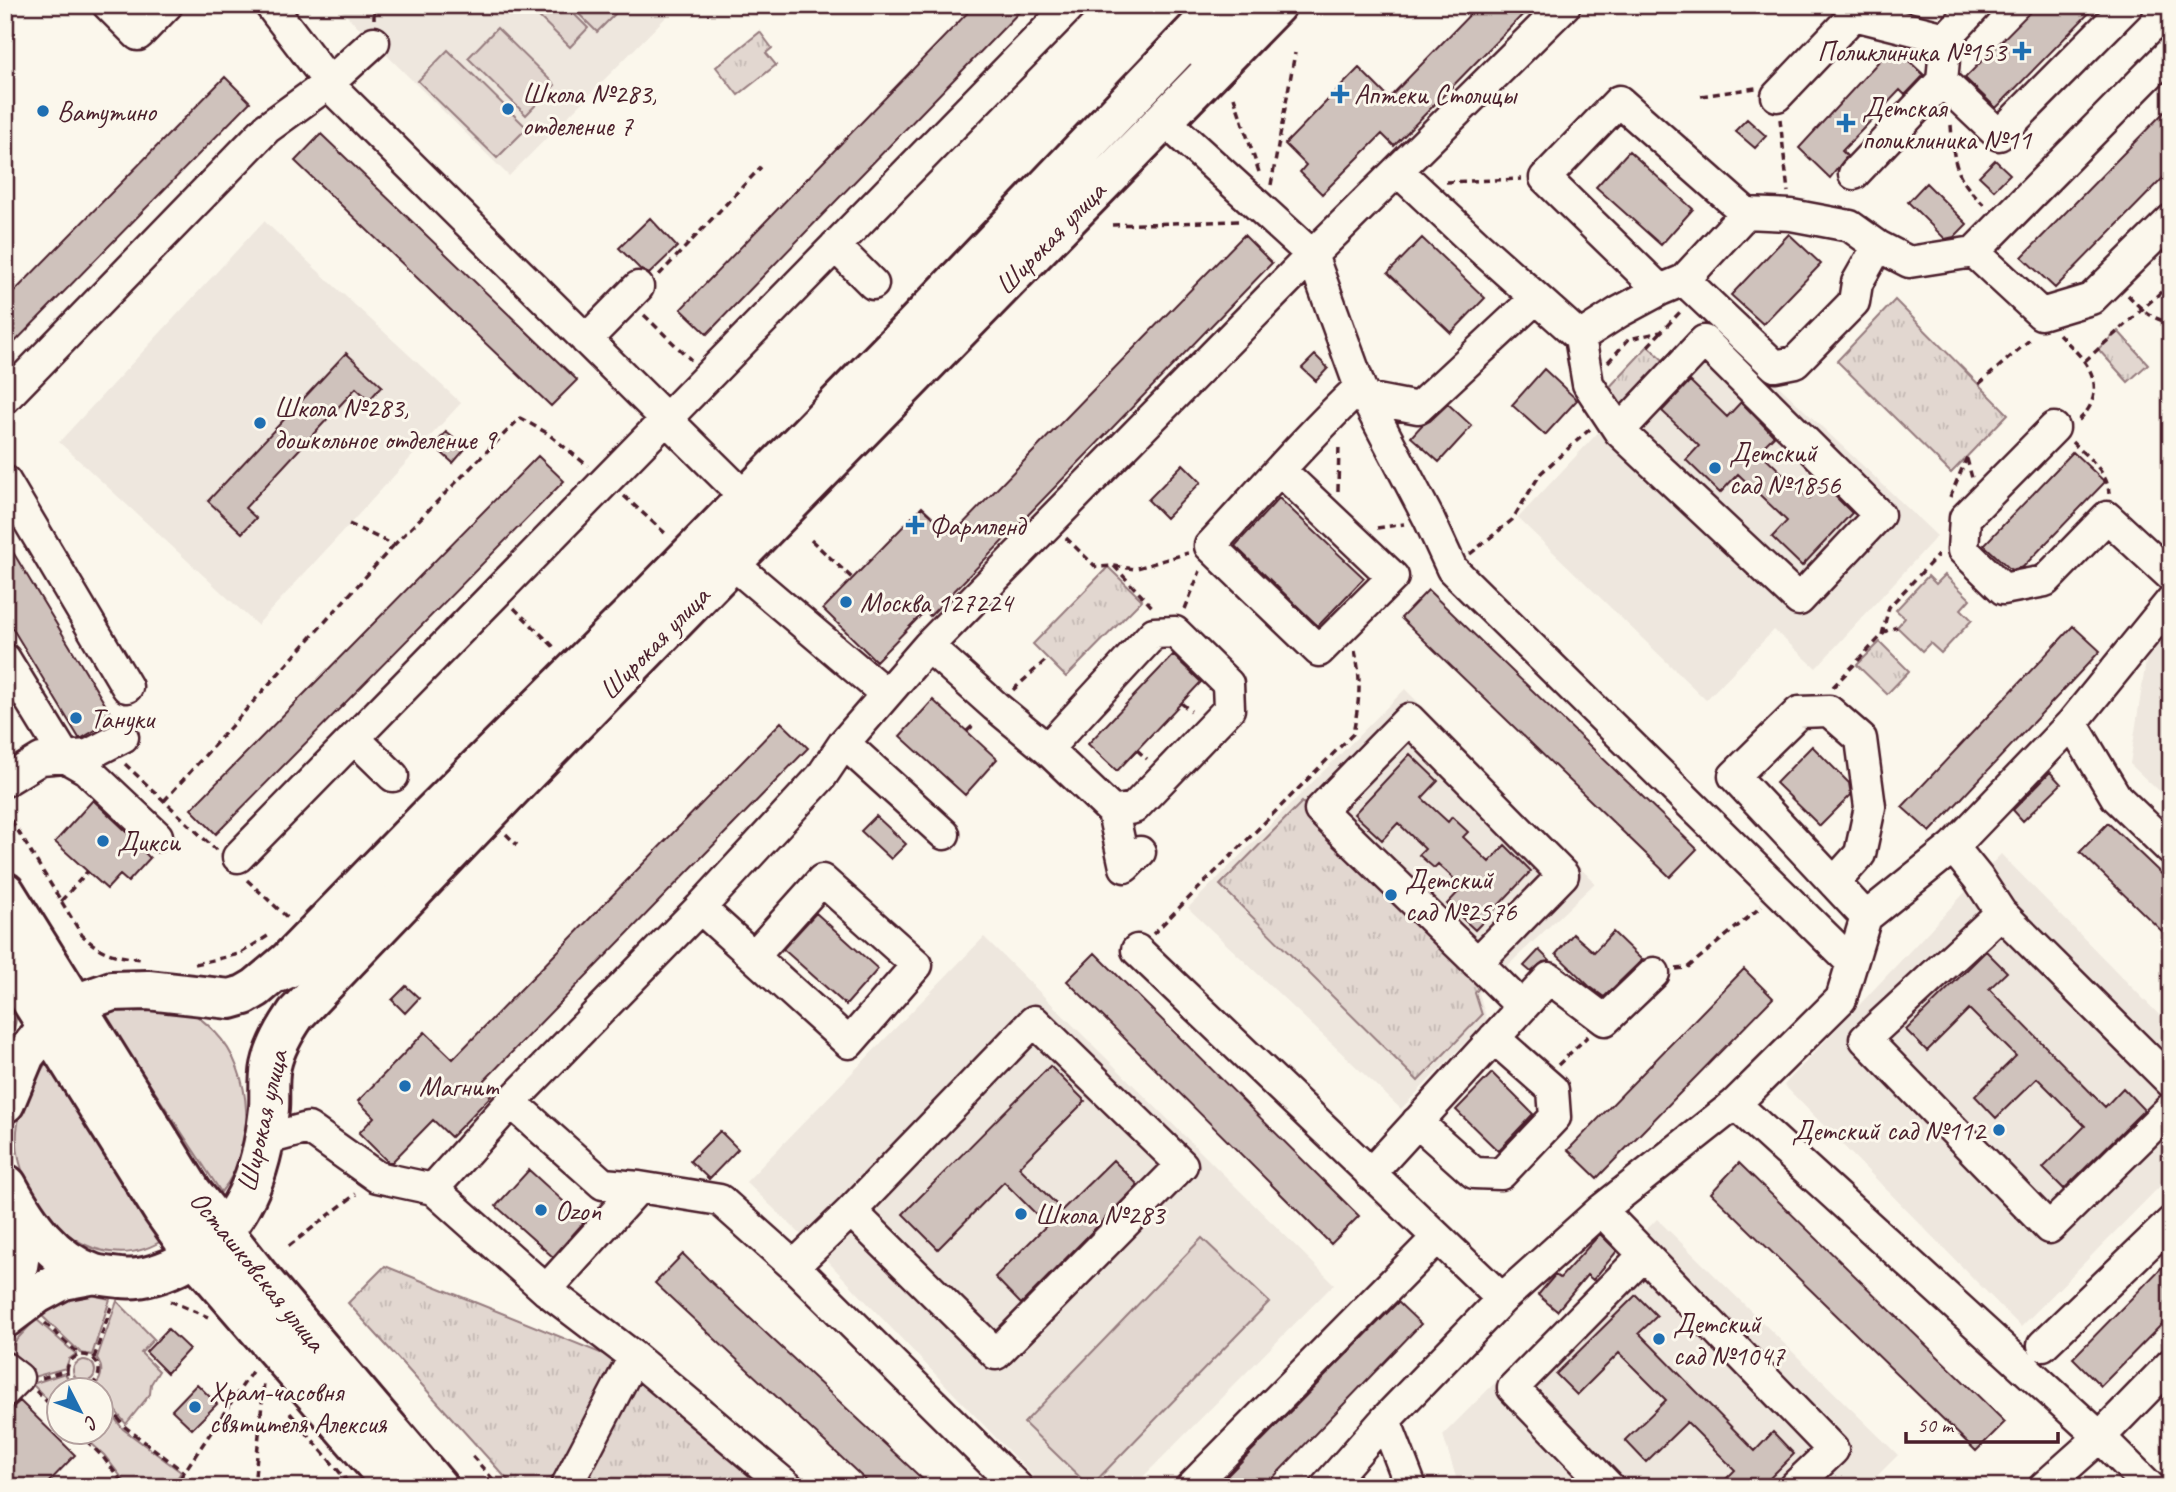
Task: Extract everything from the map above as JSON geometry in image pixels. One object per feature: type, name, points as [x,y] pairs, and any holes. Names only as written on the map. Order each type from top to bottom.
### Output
[{"type":"main road","name":"Широкая улица","points":[[61,1015],[112,991],[148,990],[230,999],[256,988],[288,961],[430,815],[515,757],[732,563],[882,382],[1220,27],[1276,5]]},
{"type":"main road","name":"Широкая улица","points":[[105,1286],[171,1270],[208,1244],[240,1211],[255,1177],[263,1140],[269,1109],[271,1066],[282,1035],[296,1014],[645,601],[744,498],[882,382],[1164,120],[1220,27]]},
{"type":"main road","points":[[5,892],[61,1015]]},
{"type":"main road","points":[[5,959],[61,1015]]},
{"type":"main road","points":[[5,1103],[25,1055],[61,1015]]},
{"type":"main road","name":"Осташковская улица","points":[[61,1015],[163,1211],[208,1244],[438,1487]]},
{"type":"main road","points":[[6,1181],[23,1215],[43,1240],[105,1286]]},
{"type":"main road","points":[[6,1181],[21,1235],[16,1312]]},
{"type":"main road","name":"Осташковская улица","points":[[208,1244],[395,1487]]},
{"type":"main road","points":[[16,1312],[37,1294],[63,1280],[105,1286]]},
{"type":"lane","points":[[108,5],[138,35],[167,5]]},
{"type":"lane","points":[[271,5],[338,94],[744,498]]},
{"type":"lane","points":[[233,862],[1071,5]]},
{"type":"lane","name":"Широкая улица","points":[[1220,27],[1247,5]]},
{"type":"lane","points":[[433,1189],[511,1102],[700,908],[821,777],[844,743],[928,646],[1312,256],[1405,177],[1565,5]]},
{"type":"lane","points":[[1854,174],[1945,85],[1946,38],[1978,5]]},
{"type":"lane","points":[[1945,85],[1999,135],[2128,5]]},
{"type":"lane","points":[[1777,96],[1854,15],[1946,38]]},
{"type":"lane","points":[[5,398],[267,128],[330,83],[374,42]]},
{"type":"lane","points":[[1878,246],[1857,283],[1854,302],[1795,362],[1775,366],[1545,177],[1619,101],[1746,213],[1791,215],[1850,226],[1878,246],[1909,262],[1974,252],[2169,55]]},
{"type":"lane","points":[[1164,120],[1312,256],[1355,397],[1429,519],[1452,569],[1852,963]]},
{"type":"lane","points":[[1405,177],[1580,337],[1588,384],[1613,422],[1799,600],[1879,515],[1704,341],[1613,422]]},
{"type":"lane","points":[[1580,337],[1619,312],[1681,287],[1746,213]]},
{"type":"lane","points":[[1974,252],[2045,319],[2091,299],[2171,220]]},
{"type":"lane","points":[[835,246],[873,284]]},
{"type":"lane","points":[[586,340],[632,293]]},
{"type":"lane","points":[[1355,397],[1418,408],[1536,298]]},
{"type":"lane","name":"Широкая улица","points":[[256,988],[325,955],[882,382]]},
{"type":"lane","points":[[1280,471],[1392,577],[1319,651],[1210,546],[1280,471],[1355,397]]},
{"type":"lane","points":[[2066,425],[1965,518],[1963,550],[2003,589],[2045,581],[2107,517],[2171,576]]},
{"type":"lane","points":[[9,496],[127,687]]},
{"type":"lane","points":[[732,563],[886,694]]},
{"type":"lane","points":[[1326,1487],[1385,1420],[1502,1299],[1601,1210],[1735,1104],[1841,999],[1866,918],[1953,847],[2072,723],[2171,601]]},
{"type":"lane","points":[[1048,749],[1154,633],[1175,632],[1228,684],[1229,709],[1134,808],[1113,812]]},
{"type":"lane","points":[[928,646],[1048,749],[1113,812],[1125,867],[1140,852]]},
{"type":"lane","points":[[5,659],[65,757],[86,769],[157,836]]},
{"type":"lane","points":[[1834,883],[1860,854],[1870,807],[1861,739],[1829,710],[1799,712],[1734,776],[1866,918]]},
{"type":"lane","points":[[1477,964],[1563,875],[1409,719],[1320,810],[1477,964],[1522,1007]]},
{"type":"lane","points":[[2072,723],[2116,797],[2171,850]]},
{"type":"lane","points":[[354,738],[393,776]]},
{"type":"lane","points":[[5,780],[41,759],[88,755],[114,742]]},
{"type":"lane","points":[[844,743],[944,834]]},
{"type":"lane","points":[[1953,847],[2001,913],[2171,1082]]},
{"type":"lane","points":[[700,908],[849,1043],[917,965],[822,880],[754,956]]},
{"type":"lane","points":[[2001,913],[1865,1039],[2049,1228],[2171,1108]]},
{"type":"lane","points":[[1137,950],[1502,1299]]},
{"type":"lane","points":[[296,1014],[325,955]]},
{"type":"lane","points":[[1370,1174],[1549,978],[1605,1020],[1654,973]]},
{"type":"lane","points":[[794,1266],[1034,1021],[1182,1165],[996,1354],[850,1211]]},
{"type":"lane","points":[[1417,1122],[1474,1173],[1501,1174],[1555,1117],[1553,1090],[1494,1038]]},
{"type":"lane","points":[[511,1102],[603,1184],[720,1200],[794,1266],[1017,1487]]},
{"type":"lane","points":[[1735,1104],[2100,1437],[2150,1487]]},
{"type":"lane","points":[[263,1140],[308,1128],[377,1177],[433,1189],[546,1290],[634,1357],[788,1487]]},
{"type":"lane","points":[[546,1290],[639,1187]]},
{"type":"lane","points":[[1601,1210],[1833,1450],[1794,1487]]},
{"type":"lane","points":[[2043,1345],[2171,1222]]},
{"type":"lane","points":[[1191,1487],[1437,1238]]},
{"type":"lane","points":[[1609,1487],[1513,1388],[1643,1256]]},
{"type":"lane","points":[[566,1487],[634,1357]]},
{"type":"lane","points":[[2044,1487],[2100,1437],[2171,1364]]},
{"type":"lane","points":[[5,1367],[18,1378],[5,1391]]},
{"type":"lane","points":[[1385,1420],[1411,1487]]},
{"type":"path","points":[[1112,225],[1275,220],[1268,200],[1295,53]]},
{"type":"path","points":[[1945,85],[1953,157],[1959,174],[1965,188],[2002,223]]},
{"type":"path","points":[[1701,96],[1758,87],[1777,96],[1791,215]]},
{"type":"path","points":[[1234,97],[1259,174]]},
{"type":"path","points":[[708,376],[632,293],[651,283],[761,167]]},
{"type":"path","points":[[1405,177],[1545,177]]},
{"type":"path","points":[[2112,279],[2142,309],[2161,321],[2171,322]]},
{"type":"path","points":[[2085,361],[2171,283]]},
{"type":"path","points":[[1648,346],[1661,332],[1681,287]]},
{"type":"path","points":[[1979,384],[2045,319],[2085,361],[2095,382],[2090,405],[2066,425],[2064,434],[2101,470],[2109,489],[2107,517]]},
{"type":"path","points":[[1588,384],[1629,339],[1661,332]]},
{"type":"path","points":[[1355,397],[1342,529],[1429,519]]},
{"type":"path","points":[[163,801],[394,545],[520,418],[547,433],[606,480],[666,534]]},
{"type":"path","points":[[1496,531],[1512,520],[1541,473],[1613,422]]},
{"type":"path","points":[[1948,501],[1967,457]]},
{"type":"path","points":[[1050,522],[1096,567],[1134,569],[1210,546]]},
{"type":"path","points":[[349,524],[394,545]]},
{"type":"path","points":[[811,540],[852,578]]},
{"type":"path","points":[[1882,635],[1888,607],[1938,554],[1940,544]]},
{"type":"path","points":[[1114,566],[1175,632],[1210,546]]},
{"type":"path","points":[[497,592],[555,648]]},
{"type":"path","points":[[1137,950],[1353,734],[1360,699],[1360,676],[1348,622]]},
{"type":"path","points":[[1843,676],[1886,631],[1897,627]]},
{"type":"path","points":[[1181,703],[1191,711]]},
{"type":"path","points":[[114,742],[163,801],[233,862],[289,919],[280,926]]},
{"type":"path","points":[[1137,750],[1147,759]]},
{"type":"path","points":[[5,810],[82,935],[98,950],[115,957],[142,959]]},
{"type":"path","points":[[503,831],[517,845]]},
{"type":"path","points":[[61,901],[88,871]]},
{"type":"path","points":[[1654,973],[1687,968],[1779,891]]},
{"type":"path","points":[[182,963],[196,964],[239,954],[272,933]]},
{"type":"path","points":[[1541,1080],[1605,1020]]},
{"type":"path","points":[[289,1247],[377,1177]]},
{"type":"path","points":[[94,1358],[105,1286]]},
{"type":"path","points":[[168,1300],[209,1318]]},
{"type":"path","points":[[16,1312],[80,1355]]},
{"type":"path","points":[[69,1376],[68,1366],[71,1361],[80,1355],[88,1355],[94,1358],[100,1369],[98,1376]]},
{"type":"path","points":[[174,1487],[253,1370],[272,1393]]},
{"type":"path","points":[[254,1487],[264,1382]]},
{"type":"path","points":[[35,1390],[46,1401]]},
{"type":"path","points":[[290,1414],[352,1487]]},
{"type":"path","points":[[116,1416],[125,1427],[184,1472]]},
{"type":"path","points":[[92,1446],[126,1487]]},
{"type":"path","points":[[472,1456],[500,1487]]},
{"type":"shaded area","name":"Школа №283, отделение 7","points":[[336,5],[678,5],[509,176]]},
{"type":"shaded area","name":"Школа №283, дошкольное отделение 9","points":[[264,221],[461,403],[257,625],[59,442]]},
{"type":"shaded area","name":"Детский сад №1856","points":[[1706,317],[1937,536],[1816,668],[1774,630],[1706,700],[1518,518]]},
{"type":"shaded area","points":[[2171,625],[2171,803],[2130,764],[2148,648]]},
{"type":"shaded area","name":"Детский сад №2576","points":[[1405,689],[1595,883],[1479,993],[1487,1020],[1401,1109],[1188,908]]},
{"type":"shaded area","name":"Детский сад №112","points":[[2001,854],[2171,1027],[2171,1175],[2021,1327],[1784,1085]]},
{"type":"shaded area","name":"Школа №283","points":[[984,937],[1334,1284],[1133,1487],[1043,1487],[813,1246],[746,1182]]},
{"type":"shaded area","name":"Детский сад №1047","points":[[1657,1219],[1898,1455],[1866,1487],[1459,1487],[1443,1435]]},
{"type":"green space","points":[[533,5],[565,5],[588,28],[570,47],[530,8]]},
{"type":"green space","points":[[570,5],[624,5],[597,32]]},
{"type":"green space","points":[[497,28],[555,85],[526,115],[468,58]]},
{"type":"green space","points":[[760,32],[772,48],[766,53],[776,65],[738,95],[716,67]]},
{"type":"green space","points":[[448,50],[527,128],[497,158],[418,81]]},
{"type":"green space","points":[[1895,300],[2008,414],[1951,473],[1837,361]]},
{"type":"green space","points":[[2118,331],[2148,364],[2128,382],[2098,349]]},
{"type":"green space","points":[[1648,346],[1664,361],[1621,407],[1605,392]]},
{"type":"green space","points":[[1108,567],[1142,600],[1066,677],[1033,644]]},
{"type":"green space","points":[[1945,575],[1970,599],[1961,609],[1972,620],[1941,653],[1930,643],[1922,651],[1897,627],[1905,618],[1896,610],[1928,576],[1936,584]]},
{"type":"green space","points":[[1880,642],[1909,671],[1887,694],[1857,665]]},
{"type":"green space","points":[[1302,802],[1482,984],[1475,993],[1482,1015],[1418,1081],[1220,885]]},
{"type":"green space","points":[[5,983],[16,1020],[5,1040]]},
{"type":"green space","points":[[130,1007],[185,1010],[203,1021],[228,1049],[244,1089],[245,1133],[233,1174],[221,1192],[104,1015]]},
{"type":"green space","points":[[49,1058],[166,1238],[139,1251],[112,1252],[86,1245],[63,1231],[43,1210],[28,1186],[19,1159],[17,1131],[24,1101]]},
{"type":"green space","points":[[1202,1238],[1269,1302],[1090,1487],[1024,1423]]},
{"type":"green space","points":[[385,1266],[608,1356],[768,1487],[514,1487],[348,1303]]},
{"type":"green space","points":[[73,1291],[110,1299],[92,1355],[81,1353],[41,1315]]},
{"type":"green space","points":[[117,1301],[154,1339],[141,1353],[159,1371],[151,1384],[150,1394],[126,1424],[116,1412],[116,1376],[100,1376],[97,1358]]},
{"type":"green space","points":[[36,1319],[76,1354],[69,1359],[66,1368],[30,1378],[5,1352]]},
{"type":"green space","points":[[80,1361],[88,1361],[94,1367],[94,1376],[74,1375],[74,1367]]},
{"type":"green space","points":[[46,1379],[46,1398],[32,1384]]},
{"type":"green space","points":[[116,1420],[123,1429],[181,1472],[172,1487],[129,1487],[94,1446],[116,1446]]},
{"type":"building","points":[[975,5],[1026,5],[707,334],[681,309]]},
{"type":"building","points":[[1479,5],[1532,5],[1394,146],[1382,134],[1322,194],[1300,172],[1306,165],[1285,144],[1359,68],[1389,98]]},
{"type":"building","name":"Поликлиника №153","points":[[2037,5],[2097,5],[1996,108],[1965,78]]},
{"type":"building","name":"Детская поликлиника №11","points":[[1893,46],[1924,75],[1905,95],[1900,90],[1842,151],[1847,156],[1830,178],[1799,148]]},
{"type":"building","points":[[225,77],[250,102],[5,352],[5,301]]},
{"type":"building","points":[[2171,105],[2171,170],[2055,288],[2022,257]]},
{"type":"building","points":[[1747,119],[1766,136],[1755,148],[1735,131]]},
{"type":"building","points":[[321,134],[577,380],[551,406],[295,161]]},
{"type":"building","points":[[1629,151],[1693,209],[1661,245],[1596,187]]},
{"type":"building","points":[[1995,160],[2010,174],[1994,190],[1979,176]]},
{"type":"building","points":[[1926,183],[1967,224],[1954,237],[1945,239],[1908,202]]},
{"type":"building","points":[[650,218],[677,247],[649,274],[641,270],[619,248]]},
{"type":"building","points":[[1789,234],[1821,264],[1763,324],[1731,295]]},
{"type":"building","points":[[1244,235],[1272,263],[930,616],[925,611],[876,661],[823,609],[922,507],[952,535]]},
{"type":"building","points":[[1422,238],[1485,298],[1451,333],[1388,273]]},
{"type":"building","points":[[346,353],[382,386],[369,400],[356,388],[245,508],[256,518],[242,533],[208,501]]},
{"type":"building","points":[[1315,355],[1328,368],[1316,381],[1302,368]]},
{"type":"building","points":[[1544,369],[1577,400],[1545,435],[1512,405]]},
{"type":"building","points":[[1690,381],[1727,417],[1741,402],[1774,436],[1759,451],[1809,499],[1823,484],[1852,513],[1802,566],[1772,537],[1787,521],[1738,474],[1720,493],[1686,460],[1699,446],[1662,411]]},
{"type":"building","points":[[1448,404],[1472,426],[1439,462],[1411,437]]},
{"type":"building","points":[[446,432],[466,448],[453,463],[434,446]]},
{"type":"building","points":[[2073,452],[2105,482],[2023,567],[2011,570],[1984,545]]},
{"type":"building","points":[[538,456],[564,481],[216,834],[191,809]]},
{"type":"building","points":[[1183,464],[1201,482],[1166,518],[1148,500]]},
{"type":"building","points":[[1279,498],[1364,578],[1318,626],[1235,546]]},
{"type":"building","points":[[5,539],[114,719],[82,738],[79,738],[5,616]]},
{"type":"building","points":[[1428,590],[1697,849],[1670,877],[1401,618]]},
{"type":"building","points":[[2073,626],[2100,651],[1930,832],[1902,807]]},
{"type":"building","points":[[1173,655],[1201,682],[1117,771],[1088,744]]},
{"type":"building","points":[[933,700],[997,759],[965,795],[900,736]]},
{"type":"building","points":[[781,722],[808,748],[480,1085],[491,1096],[451,1137],[433,1120],[392,1162],[388,1162],[359,1133],[374,1117],[358,1101],[425,1032],[453,1059]]},
{"type":"building","points":[[1812,746],[1849,783],[1851,795],[1820,826],[1776,783]]},
{"type":"building","points":[[1410,754],[1438,781],[1422,798],[1448,822],[1452,817],[1468,832],[1463,837],[1489,862],[1505,845],[1531,871],[1475,930],[1447,904],[1463,887],[1438,864],[1434,868],[1419,855],[1425,849],[1398,823],[1382,840],[1354,814]]},
{"type":"building","points":[[2050,772],[2061,784],[2023,821],[2013,810]]},
{"type":"building","name":"Дикси","points":[[93,800],[144,848],[142,850],[150,858],[128,882],[120,875],[107,889],[55,842]]},
{"type":"building","points":[[876,816],[906,844],[891,859],[861,831]]},
{"type":"building","points":[[2108,823],[2171,883],[2171,940],[2080,852]]},
{"type":"building","points":[[816,913],[878,969],[846,1005],[783,949]]},
{"type":"building","points":[[1613,932],[1642,960],[1604,997],[1556,954],[1573,934],[1594,952]]},
{"type":"building","points":[[1539,950],[1550,961],[1543,962],[1531,972],[1524,966]]},
{"type":"building","points":[[1986,951],[2007,972],[1989,989],[2105,1107],[2123,1088],[2144,1110],[2064,1189],[2043,1168],[2085,1126],[2037,1078],[1996,1118],[1975,1096],[2016,1056],[1969,1009],[1927,1051],[1906,1030]]},
{"type":"building","points":[[1095,953],[1359,1216],[1331,1244],[1067,981]]},
{"type":"building","points":[[1744,969],[1773,998],[1597,1178],[1568,1150]]},
{"type":"building","points":[[406,986],[419,998],[405,1013],[392,1000]]},
{"type":"building","points":[[1050,1066],[1085,1101],[1019,1167],[1062,1210],[1113,1160],[1138,1185],[1021,1304],[995,1277],[1047,1225],[1004,1182],[938,1249],[903,1214]]},
{"type":"building","points":[[1492,1073],[1533,1114],[1498,1151],[1456,1110]]},
{"type":"building","points":[[720,1131],[738,1149],[709,1179],[690,1161]]},
{"type":"building","points":[[1739,1163],[2005,1422],[1976,1451],[1711,1193]]},
{"type":"building","points":[[529,1170],[585,1221],[553,1257],[496,1206]]},
{"type":"building","points":[[1600,1234],[1617,1251],[1593,1280],[1587,1275],[1557,1311],[1538,1295],[1555,1275],[1560,1278]]},
{"type":"building","points":[[683,1254],[931,1487],[873,1487],[655,1283]]},
{"type":"building","points":[[2171,1258],[2171,1315],[2101,1386],[2073,1358]]},
{"type":"building","points":[[1636,1295],[1657,1316],[1639,1333],[1755,1451],[1773,1432],[1794,1454],[1761,1487],[1718,1487],[1735,1470],[1687,1422],[1646,1462],[1625,1440],[1666,1400],[1619,1353],[1577,1395],[1556,1374]]},
{"type":"building","points":[[1398,1302],[1421,1324],[1264,1487],[1228,1487],[1222,1481]]},
{"type":"building","points":[[168,1329],[189,1349],[167,1373],[146,1352]]},
{"type":"building","name":"Храм-часовня святителя Алексия","points":[[197,1384],[217,1404],[192,1429],[172,1410]]},
{"type":"building","points":[[20,1401],[46,1427],[46,1446],[66,1446],[75,1455],[44,1487],[5,1487],[5,1414]]},
{"type":"place","name":"Поликлиника №153","points":[[2022,51]]},
{"type":"place","name":"Аптеки Столицы","points":[[1340,94]]},
{"type":"place","name":"Школа №283, отделение 7","points":[[508,109]]},
{"type":"place","name":"Ватутино","points":[[43,111]]},
{"type":"place","name":"Детская поликлиника №11","points":[[1846,123]]},
{"type":"place","name":"Школа №283, дошкольное отделение 9","points":[[260,423]]},
{"type":"place","name":"Детский сад №1856","points":[[1715,468]]},
{"type":"place","name":"Фармленд","points":[[915,525]]},
{"type":"place","name":"Москва 127224","points":[[846,602]]},
{"type":"place","name":"Тануки","points":[[76,718]]},
{"type":"place","name":"Дикси","points":[[103,841]]},
{"type":"place","name":"Детский сад №2576","points":[[1391,895]]},
{"type":"place","name":"Магнит","points":[[405,1086]]},
{"type":"place","name":"Детский сад №112","points":[[1999,1130]]},
{"type":"place","name":"Ozon","points":[[541,1210]]},
{"type":"place","name":"Школа №283","points":[[1021,1214]]},
{"type":"place","name":"Детский сад №1047","points":[[1659,1339]]},
{"type":"place","name":"Храм-часовня святителя Алексия","points":[[195,1407]]}]
